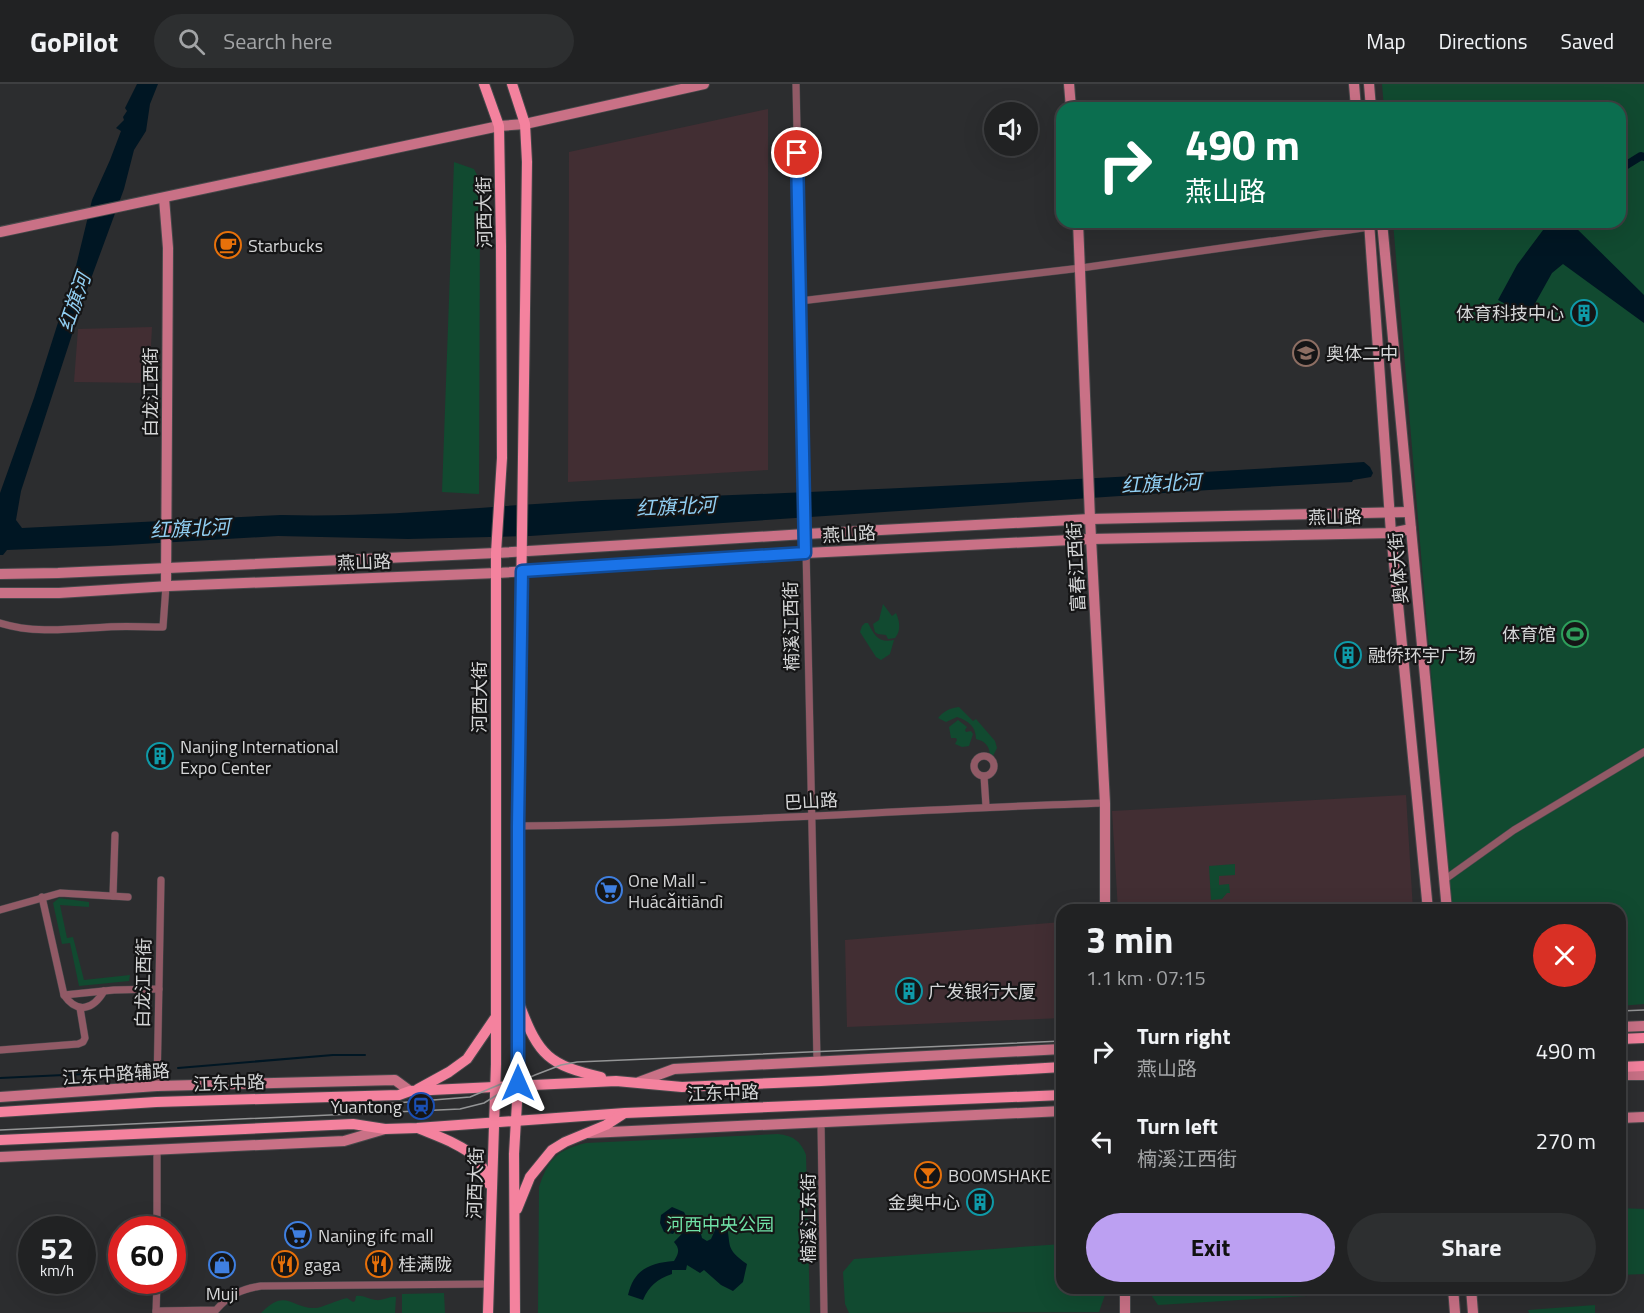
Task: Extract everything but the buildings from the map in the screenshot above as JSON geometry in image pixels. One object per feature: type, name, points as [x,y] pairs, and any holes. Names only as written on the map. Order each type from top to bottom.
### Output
[{"type":"main road","name":"河西大街","points":[[484,84],[499,126],[502,458],[496,553],[495,1087],[488,1313]]},
{"type":"main road","points":[[512,84],[525,124],[527,162],[518,826],[515,1313]]},
{"type":"main road","points":[[0,232],[499,126],[525,124],[704,84]]},
{"type":"main road","points":[[1069,84],[1070,102]]},
{"type":"main road","points":[[1353,84],[1355,102]]},
{"type":"main road","points":[[1369,84],[1370,102]]},
{"type":"main road","name":"白龙江西街","points":[[164,198],[168,248],[166,586]]},
{"type":"main road","name":"富春江西街","points":[[1078,228],[1089,505],[1105,803],[1105,904]]},
{"type":"main road","name":"奥体大街","points":[[1370,228],[1391,532],[1427,904]]},
{"type":"main road","name":"奥体大街","points":[[1383,228],[1446,904]]},
{"type":"main road","name":"燕山路","points":[[0,574],[522,552],[1090,519],[1410,512]]},
{"type":"main road","name":"燕山路","points":[[0,593],[58,593],[166,586],[496,573],[805,553],[1091,539],[1391,532],[1411,529]]},
{"type":"main road","points":[[518,1000],[528,1026],[546,1056],[561,1065],[616,1081]]},
{"type":"main road","points":[[412,1091],[449,1072],[467,1059],[495,1018]]},
{"type":"main road","points":[[1626,1027],[1644,1026]]},
{"type":"main road","points":[[1626,1039],[1644,1038]]},
{"type":"main road","name":"江东中路","points":[[639,1082],[674,1069],[1056,1049]]},
{"type":"main road","points":[[1626,1067],[1644,1066]]},
{"type":"main road","name":"江东中路","points":[[0,1112],[156,1102],[399,1095],[412,1091],[518,1085],[616,1081],[693,1086],[1056,1067]]},
{"type":"main road","points":[[1626,1075],[1644,1075]]},
{"type":"main road","name":"江东中路辅路","points":[[0,1097],[158,1086],[395,1080],[412,1091]]},
{"type":"main road","name":"江东中路","points":[[0,1140],[353,1124],[385,1129],[417,1128],[625,1113],[1056,1095]]},
{"type":"main road","name":"江东中路","points":[[589,1133],[1056,1111]]},
{"type":"main road","points":[[514,1215],[530,1177],[544,1158],[566,1142],[606,1125],[625,1113]]},
{"type":"main road","points":[[1626,1119],[1644,1117]]},
{"type":"main road","points":[[417,1128],[445,1139],[476,1158],[491,1190]]},
{"type":"main road","name":"江东中路","points":[[0,1157],[344,1141],[385,1129]]},
{"type":"main road","points":[[1125,1294],[1125,1313]]},
{"type":"main road","points":[[1453,1294],[1455,1313]]},
{"type":"main road","points":[[1471,1294],[1473,1313]]},
{"type":"street","name":"楠溪江西街","points":[[796,84],[817,1060]]},
{"type":"street","points":[[800,301],[1080,268],[1350,228]]},
{"type":"street","points":[[0,623],[28,630],[163,627],[166,586]]},
{"type":"street","points":[[1444,880],[1514,831],[1644,752]]},
{"type":"street","points":[[984,776],[986,806]]},
{"type":"street","name":"巴山路","points":[[518,826],[658,824],[986,806],[1105,803]]},
{"type":"street","points":[[113,896],[115,835]]},
{"type":"street","name":"白龙江西街","points":[[158,1086],[161,880]]},
{"type":"street","points":[[0,910],[60,892],[128,897]]},
{"type":"street","points":[[42,897],[64,995],[70,1005],[80,1008],[87,1007],[94,1003],[104,991]]},
{"type":"street","points":[[64,995],[159,989]]},
{"type":"street","points":[[0,1050],[83,1042],[85,1038],[80,1008]]},
{"type":"street","name":"楠溪江东街","points":[[821,1123],[824,1313]]},
{"type":"street","points":[[157,1216],[158,1151]]},
{"type":"street","points":[[157,1294],[156,1312],[216,1310],[231,1294],[261,1286],[489,1284]]},
{"type":"shaded area","points":[[768,109],[768,470],[568,482],[569,152]]},
{"type":"shaded area","points":[[152,327],[149,383],[74,382],[78,329]]},
{"type":"shaded area","points":[[1406,795],[1413,904],[1118,904],[1112,811]]},
{"type":"shaded area","points":[[1056,922],[1056,1018],[847,1027],[845,940]]},
{"type":"green space","points":[[1382,84],[1644,84],[1644,1004],[1626,1006],[1626,904],[1450,904],[1394,228],[1626,228],[1626,102],[1384,102]]},
{"type":"green space","points":[[454,162],[474,169],[478,177],[480,197],[479,494],[442,492]]},
{"type":"green space","points":[[883,604],[892,616],[896,613],[899,629],[895,638],[888,639],[886,635],[875,632],[873,624],[879,620]]},
{"type":"green space","points":[[865,623],[868,623],[875,635],[881,639],[894,640],[890,654],[881,660],[876,657],[860,632]]},
{"type":"green space","points":[[959,707],[973,721],[976,719],[995,741],[997,748],[993,756],[986,744],[976,739],[975,731],[965,720],[957,717],[946,722],[938,718],[947,710]]},
{"type":"green space","points":[[958,720],[967,727],[966,732],[971,731],[973,734],[969,746],[962,747],[955,744],[956,738],[951,738],[949,727]]},
{"type":"green space","points":[[1235,864],[1235,875],[1219,876],[1219,885],[1229,884],[1230,893],[1222,899],[1211,900],[1209,866]]},
{"type":"green space","points":[[59,898],[89,902],[89,907],[60,905],[67,938],[73,937],[84,980],[130,975],[129,981],[79,986],[70,943],[62,944],[53,903]]},
{"type":"green space","name":"河西中央公园","points":[[778,1134],[795,1140],[806,1155],[810,1313],[538,1313],[539,1187],[546,1169],[555,1157],[568,1149],[586,1143]]},
{"type":"green space","points":[[1626,1208],[1644,1209],[1644,1274],[1626,1275]]},
{"type":"green space","points":[[1056,1244],[1056,1294],[1105,1295],[1099,1312],[849,1313],[845,1304],[843,1272],[854,1259]]},
{"type":"green space","points":[[444,1293],[445,1313],[402,1313],[402,1294]]},
{"type":"green space","points":[[1150,1294],[1339,1294],[1158,1305]]},
{"type":"green space","points":[[356,1296],[373,1300],[396,1297],[395,1313],[261,1313],[277,1301],[289,1301],[315,1308],[347,1298],[353,1302]]},
{"type":"green space","points":[[1595,1305],[1595,1313],[1529,1313],[1528,1310]]},
{"type":"water","points":[[137,84],[158,84],[150,104],[146,131],[134,150],[124,189],[85,295],[21,491],[16,520],[22,528],[281,515],[361,515],[602,500],[983,484],[1364,462],[1373,473],[1371,477],[1352,482],[530,536],[408,539],[278,536],[7,550],[0,555],[0,493],[34,398],[76,266],[92,200],[121,131],[116,128],[124,120],[123,117],[127,111],[125,108]]},
{"type":"water","points":[[1545,228],[1576,228],[1644,295],[1644,323],[1563,264],[1552,273],[1528,316],[1498,300],[1517,265]]},
{"type":"water","points":[[672,1207],[684,1212],[686,1216],[673,1234],[664,1232],[660,1223],[661,1215]]},
{"type":"water","points":[[712,1218],[726,1223],[732,1250],[747,1264],[743,1282],[733,1291],[721,1285],[704,1270],[700,1273],[687,1265],[686,1270],[672,1270],[672,1274],[654,1284],[643,1300],[628,1295],[634,1279],[644,1269],[674,1261],[678,1251],[674,1242],[691,1226],[704,1224],[700,1230],[702,1238],[707,1241],[711,1239],[715,1230]]},
{"type":"waterway","points":[[1626,165],[1641,156],[1644,157]]},
{"type":"waterway","points":[[178,1068],[333,1055],[365,1055]]},
{"type":"waterway","points":[[0,1078],[128,1072]]},
{"type":"tram line","points":[[1626,1011],[1644,1010]]},
{"type":"tram line","points":[[0,1130],[460,1109],[484,1103],[513,1085],[535,1075],[561,1065],[577,1062],[1056,1041]]},
{"type":"tram line","points":[[384,1104],[470,1097],[501,1084]]},
{"type":"place","name":"Starbucks","points":[[228,245]]},
{"type":"place","name":"体育科技中心","points":[[1584,313]]},
{"type":"place","name":"奥体二中","points":[[1306,353]]},
{"type":"place","name":"体育馆","points":[[1575,634]]},
{"type":"place","name":"融侨环宇广场","points":[[1348,655]]},
{"type":"place","name":"Nanjing International Expo Center","points":[[160,756]]},
{"type":"place","name":"One Mall - Huácǎitiāndì","points":[[609,890]]},
{"type":"place","name":"广发银行大厦","points":[[909,991]]},
{"type":"place","name":"Yuantong","points":[[421,1106]]},
{"type":"place","name":"BOOMSHAKE","points":[[928,1175]]},
{"type":"place","name":"金奥中心","points":[[980,1202]]},
{"type":"place","name":"Nanjing ifc mall","points":[[298,1235]]},
{"type":"place","name":"gaga","points":[[285,1264]]},
{"type":"place","name":"桂满陇","points":[[379,1264]]},
{"type":"place","name":"Muji","points":[[222,1265]]},
{"type":"route","points":[[518,1083],[518,826],[522,571],[805,553],[797,153]]},
{"type":"water label","name":"红旗河","points":[[74,302]]},
{"type":"water label","name":"红旗北河","points":[[1161,483]]},
{"type":"water label","name":"红旗北河","points":[[676,506]]},
{"type":"water label","name":"红旗北河","points":[[190,528]]}]
